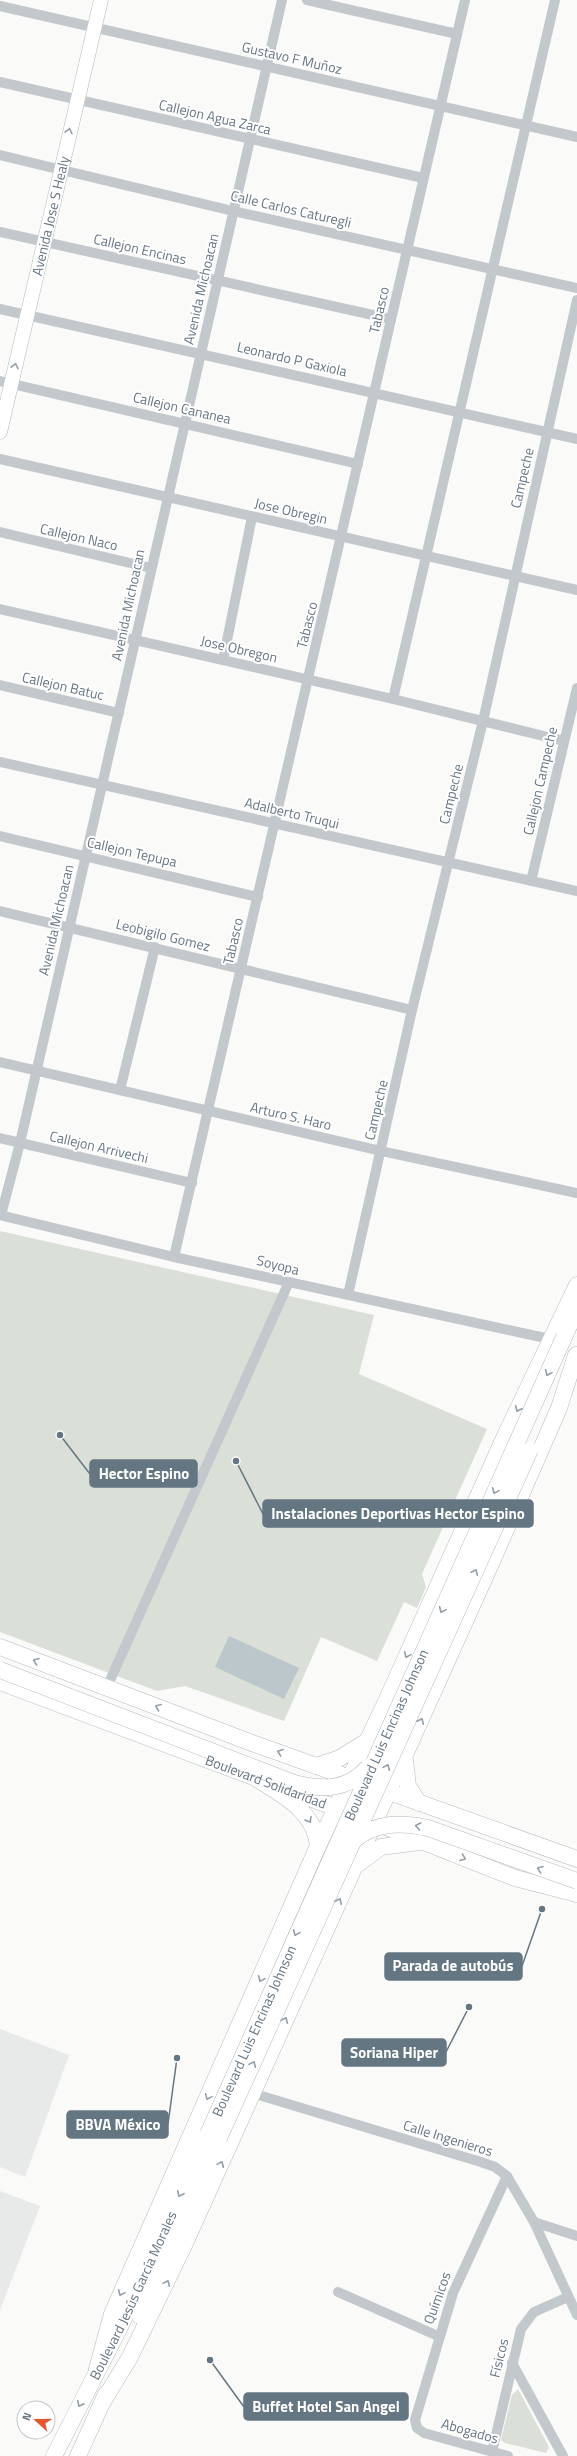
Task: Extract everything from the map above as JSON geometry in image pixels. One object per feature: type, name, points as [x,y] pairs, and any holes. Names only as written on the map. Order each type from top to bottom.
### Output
[{"type":"main road","points":[[97,2369],[112,2314],[318,1846],[557,1338],[577,1285]]},
{"type":"main road","points":[[557,1338],[577,1309]]},
{"type":"main road","name":"Boulevard Luis Encinas Johnson","points":[[214,2136],[304,1915],[557,1338]]},
{"type":"main road","points":[[102,2403],[130,2357],[158,2304],[549,1433],[576,1353]]},
{"type":"main road","name":"Boulevard Luis Encinas Johnson","points":[[214,2136],[576,1353]]},
{"type":"main road","points":[[0,1647],[316,1766],[577,1859]]},
{"type":"main road","points":[[0,1670],[294,1784],[315,1788],[334,1788],[352,1782],[367,1769],[420,1693]]},
{"type":"main road","name":"Boulevard Solidaridad","points":[[0,1682],[257,1779],[336,1807],[495,1870],[559,1891],[577,1894]]},
{"type":"main road","points":[[316,1766],[351,1753],[367,1740]]},
{"type":"main road","points":[[405,1756],[405,1776],[408,1786],[418,1803]]},
{"type":"main road","points":[[257,1779],[297,1806],[305,1814],[317,1837],[318,1846]]},
{"type":"main road","points":[[304,1915],[346,1846],[372,1829],[388,1824],[406,1823],[428,1828],[577,1881]]},
{"type":"main road","points":[[495,1870],[496,1851],[507,1834]]},
{"type":"main road","points":[[355,1866],[381,1848],[397,1843],[423,1841]]},
{"type":"main road","name":"Boulevard Jesús García Morales","points":[[54,2456],[97,2369],[122,2324],[214,2136]]},
{"type":"main road","name":"Boulevard Jesús García Morales","points":[[78,2456],[102,2403],[214,2136]]},
{"type":"street","name":"Avenida Jose S Healy","points":[[0,432],[6,382],[26,315],[101,0]]},
{"type":"street","name":"Avenida Michoacan","points":[[1,1215],[20,1143],[184,422],[282,0]]},
{"type":"street","points":[[307,0],[457,34]]},
{"type":"street","name":"Tabasco","points":[[174,1257],[276,823],[465,0]]},
{"type":"street","points":[[393,699],[555,0]]},
{"type":"street","name":"Gustavo F Muñoz","points":[[0,6],[577,137]]},
{"type":"street","name":"Callejon Agua Zarca","points":[[0,82],[424,178]]},
{"type":"street","name":"Calle Carlos Caturegli","points":[[0,156],[233,211],[577,288]]},
{"type":"street","name":"Callejon Encinas","points":[[0,232],[391,319]]},
{"type":"street","name":"Campeche","points":[[348,1295],[412,1010],[483,721],[514,575],[577,300]]},
{"type":"street","name":"Leonardo P Gaxiola","points":[[0,309],[374,392],[577,439]]},
{"type":"street","name":"Callejon Cananea","points":[[6,382],[184,422],[358,464]]},
{"type":"street","name":"Jose Obregin","points":[[0,459],[577,590]]},
{"type":"street","points":[[223,660],[252,517]]},
{"type":"street","name":"Callejon Naco","points":[[0,532],[151,568]]},
{"type":"street","name":"Jose Obregon","points":[[0,609],[393,699],[564,741]]},
{"type":"street","name":"Callejon Batuc","points":[[0,685],[119,713]]},
{"type":"street","name":"Callejon Campeche","points":[[531,881],[577,688]]},
{"type":"street","name":"Adalberto Truqui","points":[[0,762],[276,823],[448,864],[577,891]]},
{"type":"street","name":"Callejon Tepupa","points":[[0,836],[258,896]]},
{"type":"street","name":"Leobigilo Gomez","points":[[0,911],[155,947],[412,1010]]},
{"type":"street","points":[[120,1090],[155,947]]},
{"type":"street","name":"Arturo S. Haro","points":[[0,1062],[381,1151],[577,1193]]},
{"type":"street","name":"Callejon Arrivechi","points":[[0,1138],[192,1183]]},
{"type":"street","name":"Soyopa","points":[[1,1215],[174,1257],[557,1338]]},
{"type":"street","points":[[107,1687],[289,1282]]},
{"type":"street","points":[[559,1891],[577,1902]]},
{"type":"street","name":"Calle Ingenieros","points":[[252,2093],[495,2167],[507,2176],[534,2222],[577,2315]]},
{"type":"street","name":"Químicos","points":[[424,2433],[417,2428],[415,2420],[438,2336],[465,2264],[507,2176]]},
{"type":"street","points":[[534,2222],[577,2236]]},
{"type":"street","points":[[338,2292],[438,2336]]},
{"type":"street","name":"Físicos","points":[[492,2452],[516,2342],[527,2320],[547,2306],[568,2297]]},
{"type":"street","points":[[512,2363],[563,2456]]},
{"type":"street","name":"Abogados","points":[[424,2433],[508,2456]]},
{"type":"shaded area","points":[[0,1231],[374,1315],[359,1374],[487,1429],[422,1574],[426,1587],[417,1608],[404,1602],[377,1661],[321,1637],[284,1721],[185,1686],[157,1691],[0,1632]]},
{"type":"shaded area","points":[[229,1636],[299,1668],[284,1699],[215,1667]]},
{"type":"shaded area","points":[[0,2029],[69,2055],[25,2177],[0,2167]]},
{"type":"shaded area","points":[[0,2191],[40,2206],[0,2310]]},
{"type":"shaded area","points":[[518,2389],[549,2447],[546,2453],[505,2443],[501,2440],[512,2395]]},
{"type":"place","name":"Hector Espino","points":[[60,1435]]},
{"type":"place","name":"Instalaciones Deportivas Hector Espino","points":[[236,1461]]},
{"type":"place","name":"Parada de autobús","points":[[542,1909]]},
{"type":"place","name":"Soriana Hiper","points":[[469,2007]]},
{"type":"place","name":"BBVA México","points":[[177,2058]]},
{"type":"place","name":"Buffet Hotel San Angel","points":[[210,2360]]}]
